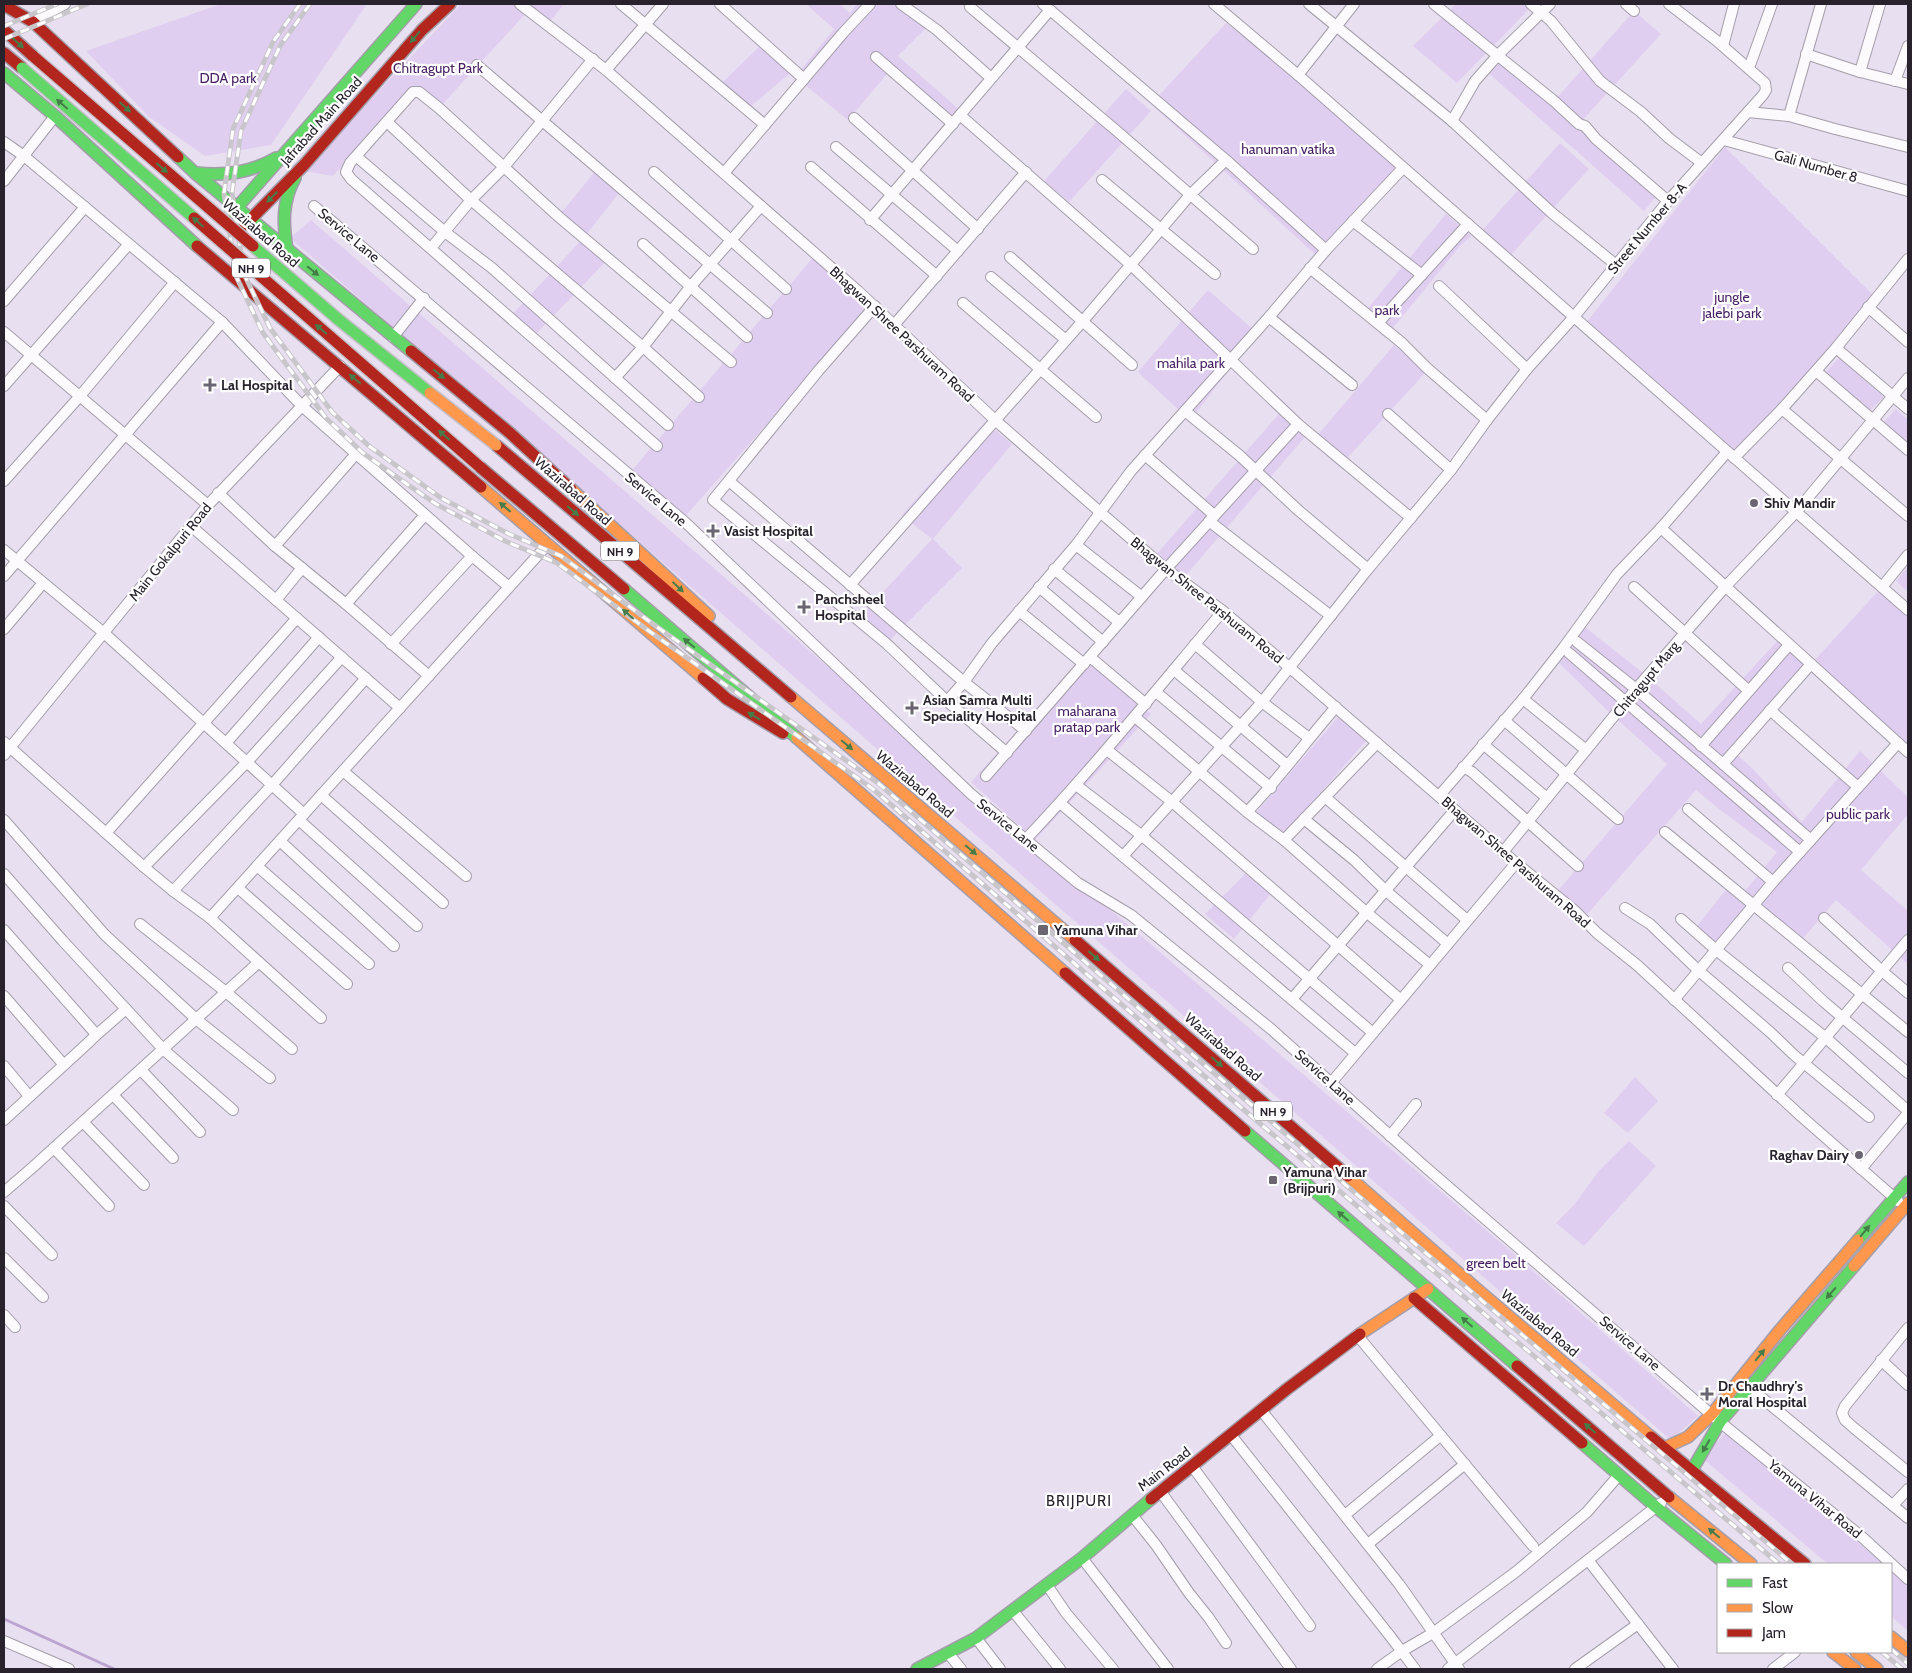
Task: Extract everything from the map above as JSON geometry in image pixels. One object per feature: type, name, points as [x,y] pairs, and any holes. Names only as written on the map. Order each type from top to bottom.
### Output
[{"type":"main road","name":"Jafrabad Main Road","points":[[202,250],[416,4]]},
{"type":"main road","name":"Jafrabad Main Road","points":[[217,260],[250,219],[304,165],[422,30],[450,4]]},
{"type":"main road","points":[[4,5],[33,22],[195,173],[510,433],[775,676],[824,726]]},
{"type":"main road","name":"Wazirabad Road","points":[[4,30],[339,320],[496,445],[1232,1074],[1479,1291],[1664,1448],[1804,1563]]},
{"type":"main road","name":"NH 9","points":[[4,52],[480,467],[726,675],[1210,1101],[1750,1563]]},
{"type":"main road","points":[[6,75],[55,116],[202,250],[217,260],[727,699],[811,750]]},
{"type":"main road","points":[[195,173],[236,174],[256,168],[274,159],[291,147]]},
{"type":"main road","points":[[287,250],[283,228],[285,205],[292,184],[304,165]]},
{"type":"main road","points":[[373,394],[388,392],[401,382],[413,353]]},
{"type":"main road","points":[[1692,1470],[1716,1418],[1808,1298],[1908,1182]]},
{"type":"main road","points":[[1664,1448],[1688,1438],[1716,1418],[1750,1388],[1907,1205]]},
{"type":"main road","name":"Main Road","points":[[917,1669],[976,1638],[1082,1558],[1160,1491],[1357,1335],[1428,1289]]},
{"type":"main road","points":[[1414,1298],[1656,1507],[1725,1563]]},
{"type":"main road","points":[[1808,1298],[1819,1307]]},
{"type":"main road","points":[[1892,1637],[1908,1651]]},
{"type":"main road","points":[[1834,1653],[1854,1669]]},
{"type":"main road","points":[[1857,1653],[1877,1669]]},
{"type":"street","points":[[33,22],[65,4]]},
{"type":"street","name":"Bhagwan Shree Parshuram Road","points":[[520,4],[606,70],[875,306],[995,420],[1100,512],[1166,569],[1223,611],[1503,852],[1575,911],[1777,1095],[1894,1198],[1907,1205]]},
{"type":"street","points":[[621,4],[765,125]]},
{"type":"street","points":[[606,70],[663,4]]},
{"type":"street","points":[[720,4],[804,79]]},
{"type":"street","points":[[724,173],[870,4]]},
{"type":"street","points":[[901,4],[937,30],[991,78]]},
{"type":"street","points":[[1214,4],[1298,75],[1908,610]]},
{"type":"street","points":[[1309,4],[1452,122],[1552,212],[1616,264]]},
{"type":"street","points":[[1298,75],[1354,4]]},
{"type":"street","points":[[1434,4],[1554,101],[1579,124],[1586,126],[1596,139],[1668,201]]},
{"type":"street","points":[[1531,4],[1550,21],[1600,81],[1641,112],[1670,139],[1702,163]]},
{"type":"street","points":[[1452,122],[1475,81],[1498,55],[1542,14],[1550,4]]},
{"type":"street","points":[[1626,4],[1634,11]]},
{"type":"street","points":[[1669,4],[1749,68],[1772,4]]},
{"type":"street","points":[[1723,46],[1734,4]]},
{"type":"street","points":[[1790,116],[1821,4]]},
{"type":"street","points":[[1860,72],[1880,4]]},
{"type":"street","points":[[970,7],[1253,249]]},
{"type":"street","points":[[870,220],[1018,47],[1047,7],[1226,160],[1326,250]]},
{"type":"street","points":[[1895,81],[1908,46]]},
{"type":"street","points":[[1806,54],[1860,72],[1908,84]]},
{"type":"street","points":[[876,57],[953,124]]},
{"type":"street","points":[[431,248],[471,200],[504,168],[541,120],[593,60]]},
{"type":"street","points":[[477,65],[767,314]]},
{"type":"street","name":"Street Number 8-A","points":[[1123,856],[1262,702],[1368,568],[1451,470],[1527,369],[1573,318],[1668,201],[1763,95],[1766,90],[1765,83],[1749,68]]},
{"type":"street","points":[[657,446],[351,179],[346,172],[347,167],[413,92],[417,91],[439,108],[504,168],[731,362]]},
{"type":"street","points":[[1748,112],[1790,116],[1908,147]]},
{"type":"street","points":[[960,115],[1131,265],[1232,359],[1298,424],[1411,518]]},
{"type":"street","points":[[4,182],[55,116]]},
{"type":"street","points":[[854,118],[978,229]]},
{"type":"street","points":[[387,122],[471,200],[644,347],[699,397]]},
{"type":"street","name":"Gali Number 8","points":[[1724,140],[1908,191]]},
{"type":"street","points":[[4,142],[24,156],[222,322],[303,407],[509,587]]},
{"type":"street","points":[[836,147],[958,251]]},
{"type":"street","points":[[357,157],[445,232],[492,268],[668,425]]},
{"type":"street","points":[[850,585],[1082,322],[1190,195],[1226,160]]},
{"type":"street","points":[[811,167],[937,276]]},
{"type":"street","points":[[947,701],[964,682],[1019,610],[1076,544],[1145,455],[1232,359],[1326,250],[1403,168]]},
{"type":"street","points":[[654,172],[786,289]]},
{"type":"street","points":[[894,325],[1026,172]]},
{"type":"street","points":[[1102,180],[1215,274]]},
{"type":"street","name":"Service Lane","points":[[314,206],[424,298],[599,451],[686,524],[971,794],[1078,883],[1131,915],[1271,1029],[1390,1136],[1716,1418]]},
{"type":"street","points":[[615,378],[644,347],[670,311],[709,264],[761,206]]},
{"type":"street","points":[[4,301],[85,207]]},
{"type":"street","points":[[1354,221],[1422,275]]},
{"type":"street","points":[[1378,323],[1468,224]]},
{"type":"street","points":[[4,386],[130,244]]},
{"type":"street","points":[[643,244],[747,337]]},
{"type":"street","points":[[1010,257],[1132,364]]},
{"type":"street","points":[[1439,796],[1523,699],[1564,647],[1617,574],[1731,455],[1782,409],[1836,348],[1908,259]]},
{"type":"street","points":[[1310,268],[1378,323],[1487,420]]},
{"type":"street","points":[[991,277],[1066,340]]},
{"type":"street","points":[[4,481],[80,396],[174,282]]},
{"type":"street","points":[[1439,286],[1527,369]]},
{"type":"street","points":[[393,337],[424,298]]},
{"type":"street","points":[[964,303],[1096,417]]},
{"type":"street","points":[[875,306],[819,370],[713,500],[887,644],[947,701],[1007,753]]},
{"type":"street","points":[[1868,307],[1908,342]]},
{"type":"street","points":[[1269,317],[1352,386]]},
{"type":"street","points":[[4,576],[222,322]]},
{"type":"street","points":[[4,332],[208,505]]},
{"type":"street","points":[[1836,348],[1908,409]]},
{"type":"street","name":"Main Gokalpuri Road","points":[[6,748],[104,633],[208,505],[340,366]]},
{"type":"street","points":[[1816,371],[1908,450]]},
{"type":"street","name":"Chitragupt Marg","points":[[1503,852],[1636,689],[1725,587],[1796,512],[1908,378]]},
{"type":"street","points":[[1782,409],[1908,516]]},
{"type":"street","points":[[1185,411],[1368,568]]},
{"type":"street","points":[[1388,414],[1451,470]]},
{"type":"street","points":[[986,776],[1166,569],[1254,470],[1298,424]]},
{"type":"street","points":[[274,546],[356,454]]},
{"type":"street","points":[[1145,455],[1212,518],[1331,616]]},
{"type":"street","points":[[730,481],[964,682],[1026,731]]},
{"type":"street","points":[[218,494],[274,546],[346,604],[429,676]]},
{"type":"street","points":[[346,604],[425,515]]},
{"type":"street","points":[[191,526],[400,708]]},
{"type":"street","points":[[1661,528],[1908,752]]},
{"type":"street","points":[[210,918],[548,544]]},
{"type":"street","points":[[1076,544],[1142,597]]},
{"type":"street","points":[[4,550],[104,633],[272,784],[302,817],[417,926]]},
{"type":"street","points":[[1882,587],[1908,555]]},
{"type":"street","points":[[391,644],[472,556]]},
{"type":"street","points":[[276,600],[302,568]]},
{"type":"street","points":[[1054,569],[1120,622]]},
{"type":"street","points":[[4,629],[43,583]]},
{"type":"street","points":[[1039,587],[1103,642]]},
{"type":"street","points":[[1634,587],[1749,691]]},
{"type":"street","points":[[1019,610],[1146,704]]},
{"type":"street","points":[[1026,839],[1107,750],[1223,611]]},
{"type":"street","points":[[106,834],[297,618]]},
{"type":"street","points":[[226,744],[319,637]]},
{"type":"street","points":[[1577,642],[1636,689],[1811,840]]},
{"type":"street","points":[[1195,644],[1262,702],[1309,738]]},
{"type":"street","points":[[1701,746],[1789,645]]},
{"type":"street","points":[[1569,653],[1800,852]]},
{"type":"street","points":[[144,867],[247,762],[342,657]]},
{"type":"street","points":[[1723,764],[1811,664]]},
{"type":"street","points":[[1174,670],[1241,724],[1287,765]]},
{"type":"street","points":[[172,891],[272,784],[366,678]]},
{"type":"street","points":[[1156,692],[1270,788]]},
{"type":"street","points":[[1523,699],[1586,750]]},
{"type":"street","points":[[1247,812],[1270,788],[1336,707]]},
{"type":"street","points":[[1770,710],[1858,787]]},
{"type":"street","points":[[1135,717],[1247,812],[1284,840],[1430,965]]},
{"type":"street","points":[[1504,720],[1618,819]]},
{"type":"street","points":[[1284,840],[1377,743]]},
{"type":"street","points":[[1674,1000],[1773,882],[1898,743]]},
{"type":"street","points":[[1483,744],[1547,798]]},
{"type":"street","points":[[6,748],[172,891],[210,918],[321,1018]]},
{"type":"street","points":[[1107,750],[1171,801],[1401,1000]]},
{"type":"street","points":[[1463,768],[1472,772],[1578,866]]},
{"type":"street","points":[[343,771],[466,876]]},
{"type":"street","points":[[1076,785],[1141,835],[1373,1033]]},
{"type":"street","points":[[321,795],[443,903]]},
{"type":"street","points":[[1325,797],[1467,920]]},
{"type":"street","points":[[1060,802],[1355,1053]]},
{"type":"street","points":[[1688,809],[1773,882]]},
{"type":"street","points":[[1292,999],[1455,810]]},
{"type":"street","points":[[1304,819],[1354,860],[1385,890],[1448,944]]},
{"type":"street","points":[[4,820],[105,935],[196,1019],[270,1078]]},
{"type":"street","points":[[1665,832],[1908,1032]]},
{"type":"street","points":[[280,841],[394,946]]},
{"type":"street","points":[[1331,1083],[1516,863]]},
{"type":"street","points":[[257,866],[369,964]]},
{"type":"street","points":[[4,874],[164,1049],[233,1110]]},
{"type":"street","points":[[238,888],[347,984]]},
{"type":"street","points":[[1625,908],[1650,924],[1698,970],[1869,1117]]},
{"type":"street","points":[[1824,918],[1908,993]]},
{"type":"street","points":[[1681,919],[1715,949],[1826,1038],[1908,1112],[1862,1169]]},
{"type":"street","points":[[140,924],[226,992],[292,1049]]},
{"type":"street","points":[[4,930],[91,1028],[94,1037]]},
{"type":"street","points":[[1777,1095],[1908,940]]},
{"type":"street","points":[[4,1192],[259,962]]},
{"type":"street","points":[[1788,968],[1823,1001],[1908,1073]]},
{"type":"street","points":[[4,996],[64,1064]]},
{"type":"street","points":[[4,1120],[126,1009]]},
{"type":"street","points":[[4,1066],[29,1096]]},
{"type":"street","points":[[141,1070],[200,1132]]},
{"type":"street","points":[[113,1095],[172,1158]]},
{"type":"street","points":[[1390,1136],[1416,1104]]},
{"type":"street","points":[[83,1122],[144,1186]]},
{"type":"street","points":[[54,1148],[110,1206]]},
{"type":"street","points":[[4,1206],[52,1255]]},
{"type":"street","points":[[4,1258],[43,1297]]},
{"type":"street","points":[[4,1315],[15,1327]]},
{"type":"street","points":[[1908,1328],[1844,1406],[1842,1413],[1845,1420],[1908,1472]]},
{"type":"street","points":[[1357,1335],[1533,1546]]},
{"type":"street","points":[[1881,1360],[1908,1384]]},
{"type":"street","points":[[1750,1388],[1908,1518]]},
{"type":"street","points":[[1261,1410],[1399,1584],[1433,1633],[1454,1668],[1670,1496]]},
{"type":"street","name":"Yamuna Vihar Road","points":[[1716,1418],[1862,1537],[1890,1563]]},
{"type":"street","points":[[1231,1435],[1415,1669]]},
{"type":"street","points":[[1345,1515],[1440,1436]]},
{"type":"street","points":[[1368,1544],[1465,1464]]},
{"type":"street","points":[[1192,1466],[1310,1626]]},
{"type":"street","points":[[1377,1669],[1402,1651],[1433,1633],[1517,1571],[1587,1512],[1619,1474]]},
{"type":"street","points":[[1894,1505],[1908,1489]]},
{"type":"street","points":[[1160,1491],[1291,1669]]},
{"type":"street","points":[[1132,1515],[1156,1545],[1226,1644]]},
{"type":"street","points":[[1082,1558],[1168,1669]]},
{"type":"street","points":[[1588,1560],[1673,1669]]},
{"type":"street","name":"Yamuna Vihar Road","points":[[1892,1564],[1908,1579]]},
{"type":"street","points":[[1047,1585],[1066,1613],[1114,1669]]},
{"type":"street","points":[[1013,1610],[1060,1669]]},
{"type":"street","points":[[1575,1669],[1638,1624]]},
{"type":"street","points":[[976,1638],[1000,1669]]},
{"type":"street","points":[[4,1641],[69,1669]]},
{"type":"street","points":[[948,1653],[961,1669]]},
{"type":"street","points":[[1773,1669],[1794,1653]]},
{"type":"green space","name":"DDA park","points":[[221,4],[367,4],[271,145],[205,156],[149,117],[86,51]]},
{"type":"green space","name":"Chitragupt Park","points":[[461,4],[564,4],[548,24],[529,10],[439,108],[415,88],[333,176],[303,171]]},
{"type":"green space","points":[[806,4],[839,4],[850,13],[857,4],[910,4],[932,22],[898,56],[962,112],[948,122],[887,74],[848,120],[795,77],[834,29]]},
{"type":"green space","points":[[1456,4],[1533,5],[1457,83],[1413,46]]},
{"type":"green space","points":[[1634,11],[1661,34],[1579,124],[1659,193],[1644,211],[1484,69],[1498,55],[1554,101]]},
{"type":"green space","name":"hanuman vatika","points":[[1226,23],[1313,92],[1395,168],[1318,257],[1151,104]]},
{"type":"green space","points":[[764,42],[795,69],[750,107],[722,83]]},
{"type":"green space","points":[[1126,89],[1151,111],[1069,202],[1044,181]]},
{"type":"green space","points":[[1560,143],[1589,169],[1507,259],[1479,234]]},
{"type":"green space","name":"jungle jalebi park","points":[[1725,147],[1876,298],[1864,303],[1822,361],[1733,450],[1586,323]]},
{"type":"green space","points":[[598,168],[622,189],[586,235],[561,213]]},
{"type":"green space","name":"park","points":[[1446,214],[1471,236],[1459,247],[1385,338],[1363,314]]},
{"type":"green space","name":"green belt","points":[[311,220],[1018,831],[1507,1248],[1698,1416],[1671,1440],[290,238]]},
{"type":"green space","points":[[586,235],[611,256],[533,337],[510,317]]},
{"type":"green space","points":[[816,254],[873,304],[682,520],[628,475]]},
{"type":"green space","name":"mahila park","points":[[1208,290],[1257,333],[1189,422],[1181,412],[1138,372]]},
{"type":"green space","points":[[1394,345],[1425,373],[1339,467],[1312,442]]},
{"type":"green space","points":[[1839,358],[1884,397],[1867,413],[1824,374]]},
{"type":"green space","points":[[1896,409],[1908,420],[1908,447],[1882,424]]},
{"type":"green space","points":[[1279,414],[1305,437],[1180,582],[1154,557]]},
{"type":"green space","points":[[985,422],[1012,444],[933,539],[962,568],[890,640],[862,615],[932,539],[902,515]]},
{"type":"green space","points":[[1908,566],[1908,592],[1896,581]]},
{"type":"green space","points":[[1882,587],[1908,610],[1908,752],[1811,664]]},
{"type":"green space","name":"public park","points":[[1581,624],[1642,672],[1701,724],[1781,637],[1811,664],[1731,749],[1753,769],[1802,822],[1860,751],[1908,797],[1908,814],[1861,870],[1908,911],[1908,964],[1836,900],[1800,942],[1753,903],[1711,946],[1694,930],[1732,882],[1744,892],[1777,852],[1696,790],[1583,919],[1555,894],[1667,764],[1610,713],[1555,659]]},
{"type":"green space","name":"maharana pratap park","points":[[1088,652],[1151,714],[1035,840],[971,782]]},
{"type":"green space","points":[[1339,716],[1366,741],[1282,836],[1254,815]]},
{"type":"green space","points":[[1249,870],[1273,891],[1234,939],[1205,914]]},
{"type":"green space","points":[[1635,1077],[1658,1101],[1628,1133],[1604,1113]]},
{"type":"green space","points":[[1629,1141],[1656,1166],[1584,1246],[1556,1223],[1574,1205],[1598,1172]]},
{"type":"green space","points":[[1728,1430],[1882,1563],[1827,1563],[1702,1458]]},
{"type":"green space","points":[[1892,1572],[1908,1586],[1908,1631],[1892,1617]]},
{"type":"waterway","points":[[4,1619],[114,1669]]},
{"type":"railway","points":[[4,26],[57,4]]},
{"type":"railway","points":[[4,39],[87,4]]},
{"type":"railway","points":[[300,4],[273,42],[233,129],[224,193],[236,276],[263,333],[326,418],[363,453],[436,504],[505,541],[557,563],[649,631],[873,789],[1217,1087],[1778,1563]]},
{"type":"railway","points":[[310,4],[280,46],[241,131],[232,193],[244,274],[270,328],[332,412],[369,446],[441,498],[509,534],[561,556],[653,624],[878,783],[1222,1080],[1791,1563]]},
{"type":"railway","points":[[1892,1650],[1908,1664]]},
{"type":"railway","points":[[1883,1653],[1902,1669]]},
{"type":"traffic: fast","points":[[233,212],[416,4]]},
{"type":"traffic: fast","points":[[22,68],[194,218]]},
{"type":"traffic: fast","points":[[4,73],[55,116],[197,246]]},
{"type":"traffic: fast","points":[[178,157],[411,351]]},
{"type":"traffic: fast","points":[[196,173],[227,174],[257,167],[276,158]]},
{"type":"traffic: fast","points":[[287,250],[285,213],[288,195],[295,178]]},
{"type":"traffic: fast","points":[[253,246],[339,320],[430,393]]},
{"type":"traffic: fast","points":[[624,589],[797,738]]},
{"type":"traffic: fast","points":[[1245,1131],[1517,1366]]},
{"type":"traffic: fast","points":[[1858,1240],[1908,1182]]},
{"type":"traffic: fast","points":[[1692,1470],[1720,1422],[1854,1266]]},
{"type":"traffic: fast","points":[[1582,1443],[1725,1563]]},
{"type":"traffic: fast","points":[[917,1669],[976,1638],[1082,1558],[1151,1499]]},
{"type":"traffic: slow","points":[[430,393],[496,445]]},
{"type":"traffic: slow","points":[[481,487],[703,678]]},
{"type":"traffic: slow","points":[[571,489],[709,616]]},
{"type":"traffic: slow","points":[[791,697],[1075,940]]},
{"type":"traffic: slow","points":[[797,738],[1065,973]]},
{"type":"traffic: slow","points":[[1348,1176],[1479,1291],[1651,1437]]},
{"type":"traffic: slow","points":[[1854,1266],[1908,1203]]},
{"type":"traffic: slow","points":[[1664,1448],[1688,1437],[1712,1414],[1780,1330],[1858,1240]]},
{"type":"traffic: slow","points":[[1360,1334],[1428,1289]]},
{"type":"traffic: slow","points":[[1669,1497],[1750,1563]]},
{"type":"traffic: slow","points":[[1892,1638],[1908,1651]]},
{"type":"traffic: slow","points":[[1834,1653],[1855,1669]]},
{"type":"traffic: slow","points":[[1857,1653],[1877,1669]]},
{"type":"traffic: jam","points":[[245,225],[304,165],[422,30],[450,4]]},
{"type":"traffic: jam","points":[[4,5],[33,22],[178,157]]},
{"type":"traffic: jam","points":[[4,30],[33,56]]},
{"type":"traffic: jam","points":[[4,53],[22,68]]},
{"type":"traffic: jam","points":[[33,56],[253,246]]},
{"type":"traffic: jam","points":[[194,218],[480,467]]},
{"type":"traffic: jam","points":[[197,246],[481,487]]},
{"type":"traffic: jam","points":[[411,351],[510,433],[571,489]]},
{"type":"traffic: jam","points":[[496,445],[791,697]]},
{"type":"traffic: jam","points":[[480,467],[624,589]]},
{"type":"traffic: jam","points":[[703,678],[727,699],[783,733]]},
{"type":"traffic: jam","points":[[1075,940],[1348,1176]]},
{"type":"traffic: jam","points":[[1065,973],[1245,1131]]},
{"type":"traffic: jam","points":[[1414,1298],[1582,1443]]},
{"type":"traffic: jam","points":[[1151,1499],[1287,1389],[1360,1334]]},
{"type":"traffic: jam","points":[[1517,1366],[1669,1497]]},
{"type":"traffic: jam","points":[[1651,1437],[1804,1563]]},
{"type":"place","name":"Lal Hospital","points":[[210,385]]},
{"type":"place","name":"Shiv Mandir","points":[[1754,503]]},
{"type":"place","name":"Vasist Hospital","points":[[713,531]]},
{"type":"place","name":"Panchsheel Hospital","points":[[804,607]]},
{"type":"place","name":"Asian Samra Multi Speciality Hospital","points":[[912,708]]},
{"type":"place","name":"Yamuna Vihar","points":[[1043,930]]},
{"type":"place","name":"Raghav Dairy","points":[[1859,1155]]},
{"type":"place","name":"Yamuna Vihar (Brijpuri)","points":[[1273,1180]]},
{"type":"place","name":"Dr Chaudhry's Moral Hospital","points":[[1707,1394]]},
{"type":"district","name":"BRIJPURI","points":[[1079,1501]]}]
